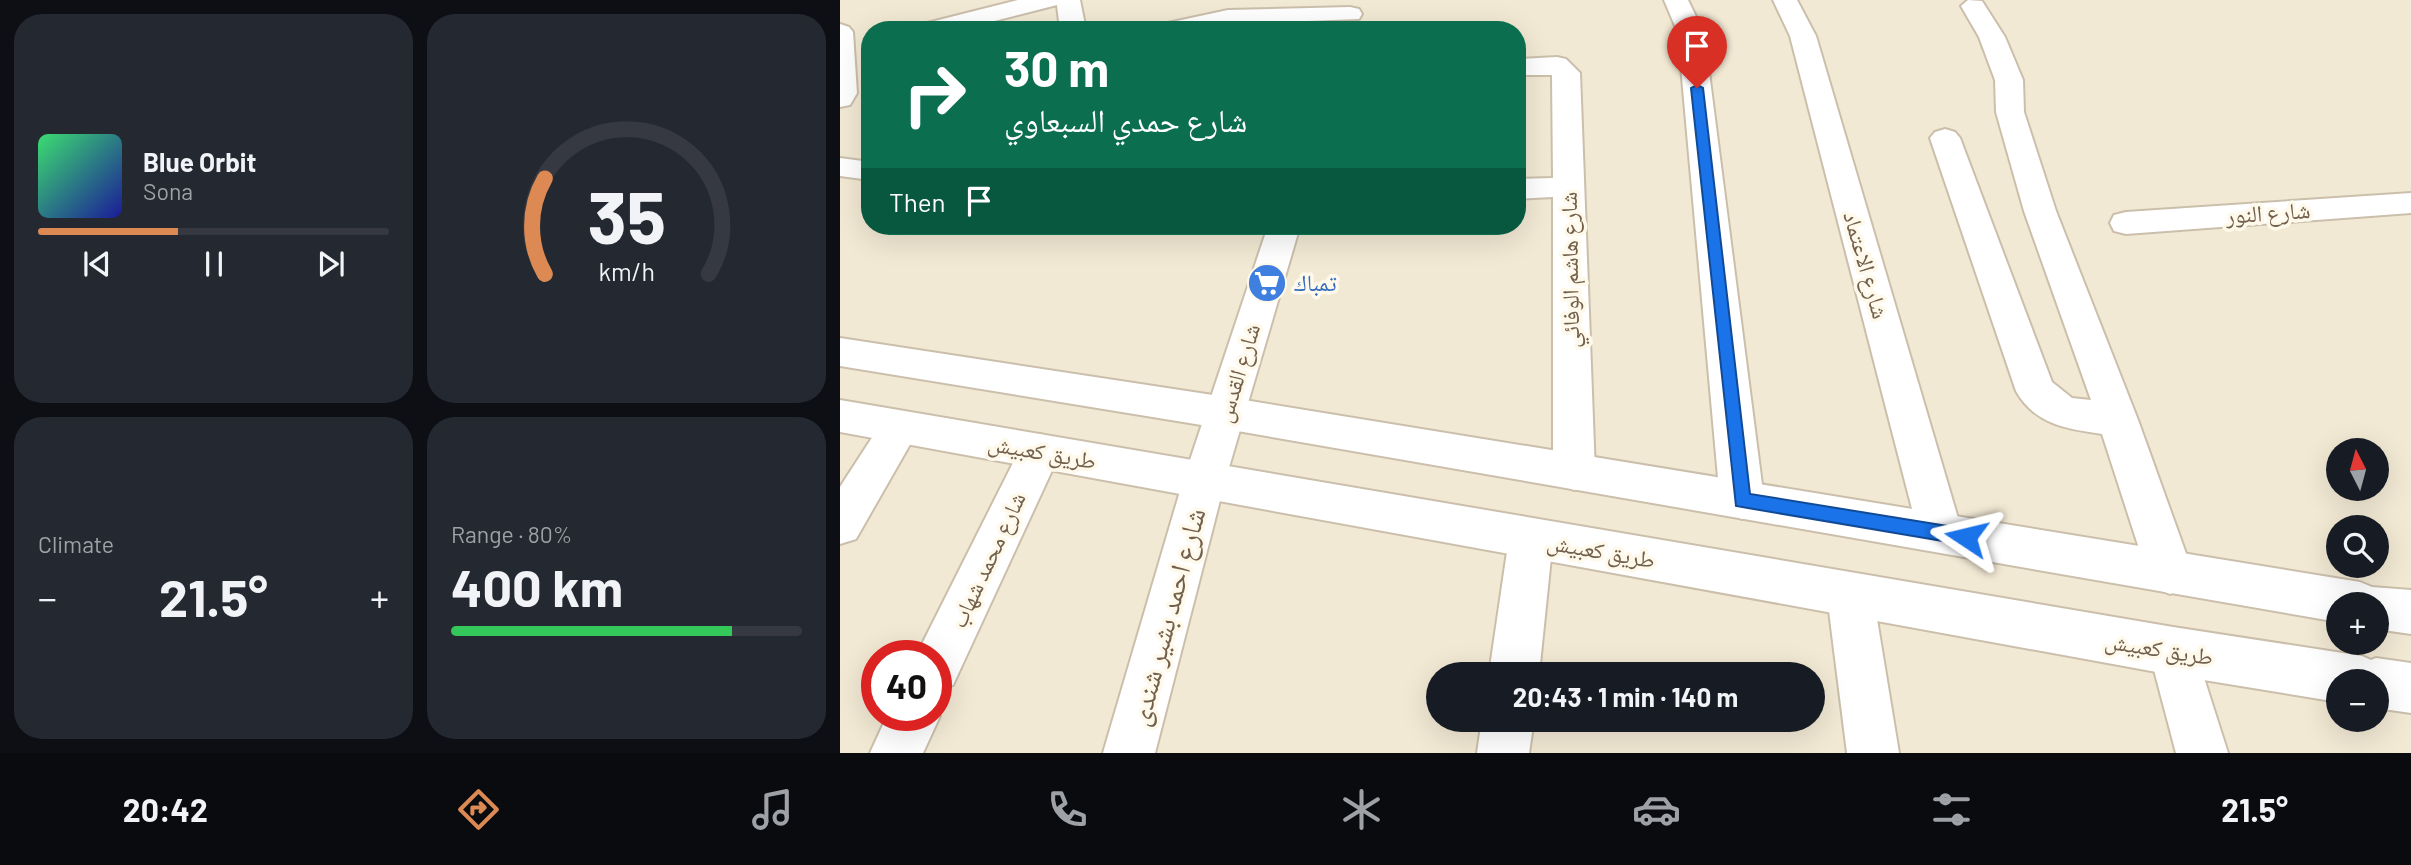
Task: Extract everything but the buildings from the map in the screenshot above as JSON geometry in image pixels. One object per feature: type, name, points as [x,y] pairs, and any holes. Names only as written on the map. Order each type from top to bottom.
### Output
[{"type":"street","points":[[964,21],[1048,0]]},
{"type":"street","points":[[1068,0],[1072,21]]},
{"type":"street","points":[[1676,0],[1691,33],[1742,500]]},
{"type":"street","name":"شارع الاعتماد","points":[[1785,0],[1803,36],[1940,532]]},
{"type":"street","points":[[1973,6],[1992,37],[2009,80],[2010,112],[2040,211],[2119,420],[2170,573]]},
{"type":"street","points":[[1209,21],[1228,17],[1350,15]]},
{"type":"street","points":[[840,99],[843,93],[841,45],[861,44]]},
{"type":"street","name":"شارع هاشم الوفائي","points":[[1526,67],[1557,65],[1566,73],[1574,472]]},
{"type":"street","points":[[1945,138],[2036,391],[2062,412],[2119,420]]},
{"type":"street","points":[[840,167],[861,170]]},
{"type":"street","points":[[1526,189],[1569,187]]},
{"type":"street","name":"شارع النور","points":[[2126,223],[2411,203]]},
{"type":"street","name":"شارع القدس","points":[[1204,481],[1281,235]]},
{"type":"street","points":[[840,352],[1226,413],[2326,598]]},
{"type":"street","name":"طريق كعبيش","points":[[840,416],[2173,652],[2326,675]]},
{"type":"street","points":[[840,525],[900,426]]},
{"type":"street","name":"شارع محمد شهاب","points":[[949,640],[1040,451]]},
{"type":"street","name":"شارع احمد بشير شندى","points":[[1129,753],[1204,481]]},
{"type":"street","points":[[1516,662],[1531,538]]},
{"type":"street","points":[[1850,595],[1873,753]]},
{"type":"street","points":[[2389,609],[2411,612]]},
{"type":"street","points":[[2173,652],[2202,753]]},
{"type":"street","points":[[2389,685],[2411,688]]},
{"type":"street","points":[[896,753],[907,731]]},
{"type":"street","points":[[1503,753],[1506,732]]},
{"type":"shaded area","points":[[840,0],[2411,0],[2411,753],[840,753]]},
{"type":"place","name":"تمباك","points":[[1267,283]]},
{"type":"route","points":[[1697,88],[1742,500],[1966,537]]}]
